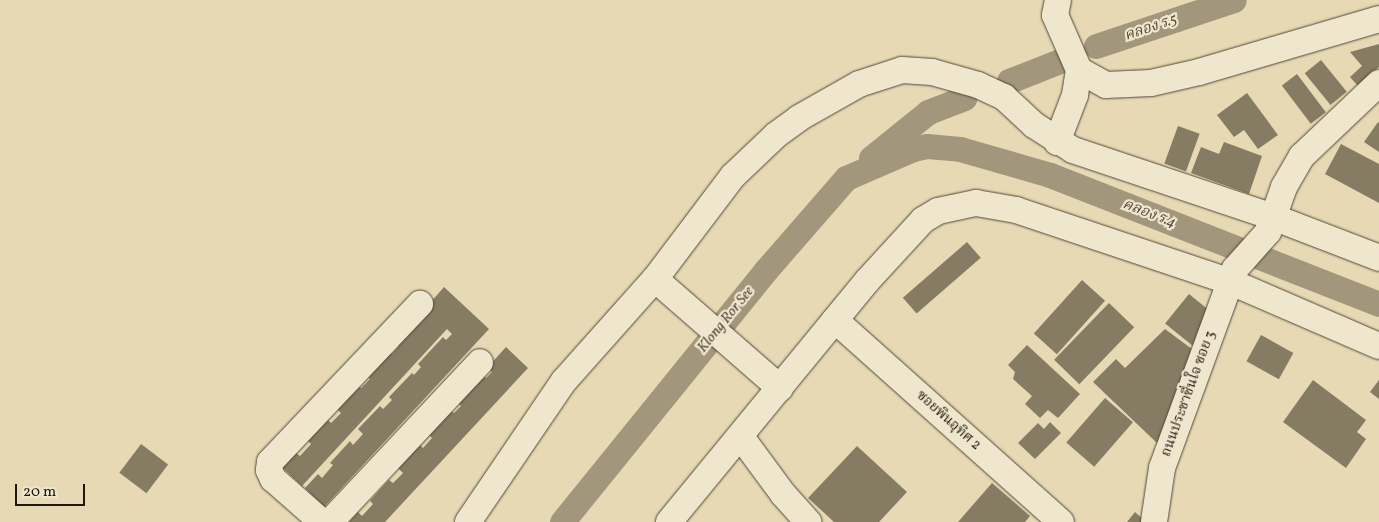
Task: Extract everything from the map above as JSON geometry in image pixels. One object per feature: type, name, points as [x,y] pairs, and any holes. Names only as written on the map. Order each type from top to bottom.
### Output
[{"type":"street","points":[[1057,142],[1075,95],[1079,70],[1055,15],[1058,0]]},
{"type":"street","points":[[1079,70],[1106,85],[1151,83],[1199,72],[1379,19]]},
{"type":"street","points":[[468,522],[564,381],[655,279],[733,176],[754,154],[806,114],[841,93],[880,76],[902,70],[921,70],[978,85],[1004,97],[1034,125],[1057,142],[1098,160],[1271,225],[1379,258]]},
{"type":"street","points":[[1233,276],[1271,225],[1284,187],[1302,156],[1379,83]]},
{"type":"street","points":[[669,522],[741,437],[867,281],[923,220],[938,211],[976,203],[1016,210],[1233,276],[1379,346]]},
{"type":"street","name":"ถนนประชาชื่นใจ ซอย 3","points":[[1154,522],[1162,468],[1233,276]]},
{"type":"street","points":[[655,279],[780,388]]},
{"type":"street","points":[[322,522],[273,478],[269,470],[270,462],[420,304]]},
{"type":"street","name":"ซอยพินอุทิศ 2","points":[[835,320],[1061,522]]},
{"type":"street","points":[[330,522],[480,362]]},
{"type":"street","points":[[741,437],[783,494],[808,522]]},
{"type":"building","points":[[1379,44],[1379,67],[1358,86],[1350,77],[1362,66],[1350,52]]},
{"type":"building","points":[[1321,60],[1347,92],[1330,105],[1305,73]]},
{"type":"building","points":[[1297,74],[1326,112],[1311,124],[1282,85]]},
{"type":"building","points":[[1247,93],[1278,135],[1258,149],[1244,130],[1234,137],[1217,115]]},
{"type":"building","points":[[1379,123],[1379,152],[1364,142]]},
{"type":"building","points":[[1178,126],[1200,134],[1186,171],[1164,164]]},
{"type":"building","points":[[1224,142],[1262,156],[1249,194],[1191,173],[1201,147],[1219,154]]},
{"type":"building","points":[[1341,144],[1379,164],[1379,203],[1325,174]]},
{"type":"building","points":[[967,242],[981,258],[917,314],[903,298]]},
{"type":"building","points":[[1082,280],[1105,301],[1057,354],[1034,334]]},
{"type":"building","points":[[444,287],[489,329],[324,507],[305,488],[318,474],[322,478],[333,465],[330,463],[350,441],[353,445],[363,434],[358,429],[380,406],[383,409],[392,400],[389,397],[412,373],[414,375],[421,367],[418,364],[443,337],[446,340],[452,334],[447,329],[302,486],[282,467],[296,453],[300,456],[311,444],[308,441],[328,420],[331,423],[341,413],[336,408],[357,385],[361,388],[370,379],[367,376],[389,351],[392,354],[399,346],[395,343]]},
{"type":"building","points":[[1189,294],[1216,316],[1192,346],[1165,324]]},
{"type":"building","points":[[1109,303],[1134,327],[1079,384],[1054,360]]},
{"type":"building","points":[[1165,329],[1200,355],[1174,425],[1157,443],[1093,382],[1116,359],[1125,368]]},
{"type":"building","points":[[1261,335],[1293,353],[1279,379],[1246,361]]},
{"type":"building","points":[[1027,345],[1080,394],[1058,418],[1048,410],[1040,418],[1025,404],[1032,396],[1013,379],[1015,372],[1008,365]]},
{"type":"building","points":[[506,347],[528,368],[385,522],[349,522],[358,512],[362,516],[373,504],[370,501],[389,480],[393,483],[403,473],[398,468],[420,445],[423,448],[432,438],[429,435],[451,411],[454,413],[461,406],[457,402],[483,375],[486,378],[492,372],[487,368]]},
{"type":"building","points":[[1313,380],[1366,420],[1357,432],[1366,439],[1346,468],[1283,422]]},
{"type":"building","points":[[1379,380],[1379,399],[1370,392]]},
{"type":"building","points":[[1105,398],[1133,422],[1094,467],[1066,443]]},
{"type":"building","points":[[1050,422],[1061,433],[1035,459],[1018,443],[1038,423],[1044,429]]},
{"type":"building","points":[[141,444],[168,464],[146,493],[119,473]]},
{"type":"building","points":[[857,446],[907,492],[879,522],[834,522],[808,498]]},
{"type":"building","points":[[992,483],[1030,516],[1025,522],[958,522]]},
{"type":"building","points":[[1135,512],[1146,522],[1127,522]]},
{"type":"waterway","name":"คลอง ร.5","points":[[1096,46],[1234,0]]},
{"type":"waterway","points":[[1009,81],[1060,61]]},
{"type":"waterway","points":[[871,158],[928,112],[964,98]]},
{"type":"waterway","name":"Klong Ror See","points":[[562,522],[766,270],[846,178],[913,149],[927,146],[960,149],[1050,175],[1379,304]]},
{"type":"water label","name":"คลอง ร.4","points":[[1149,214]]}]
